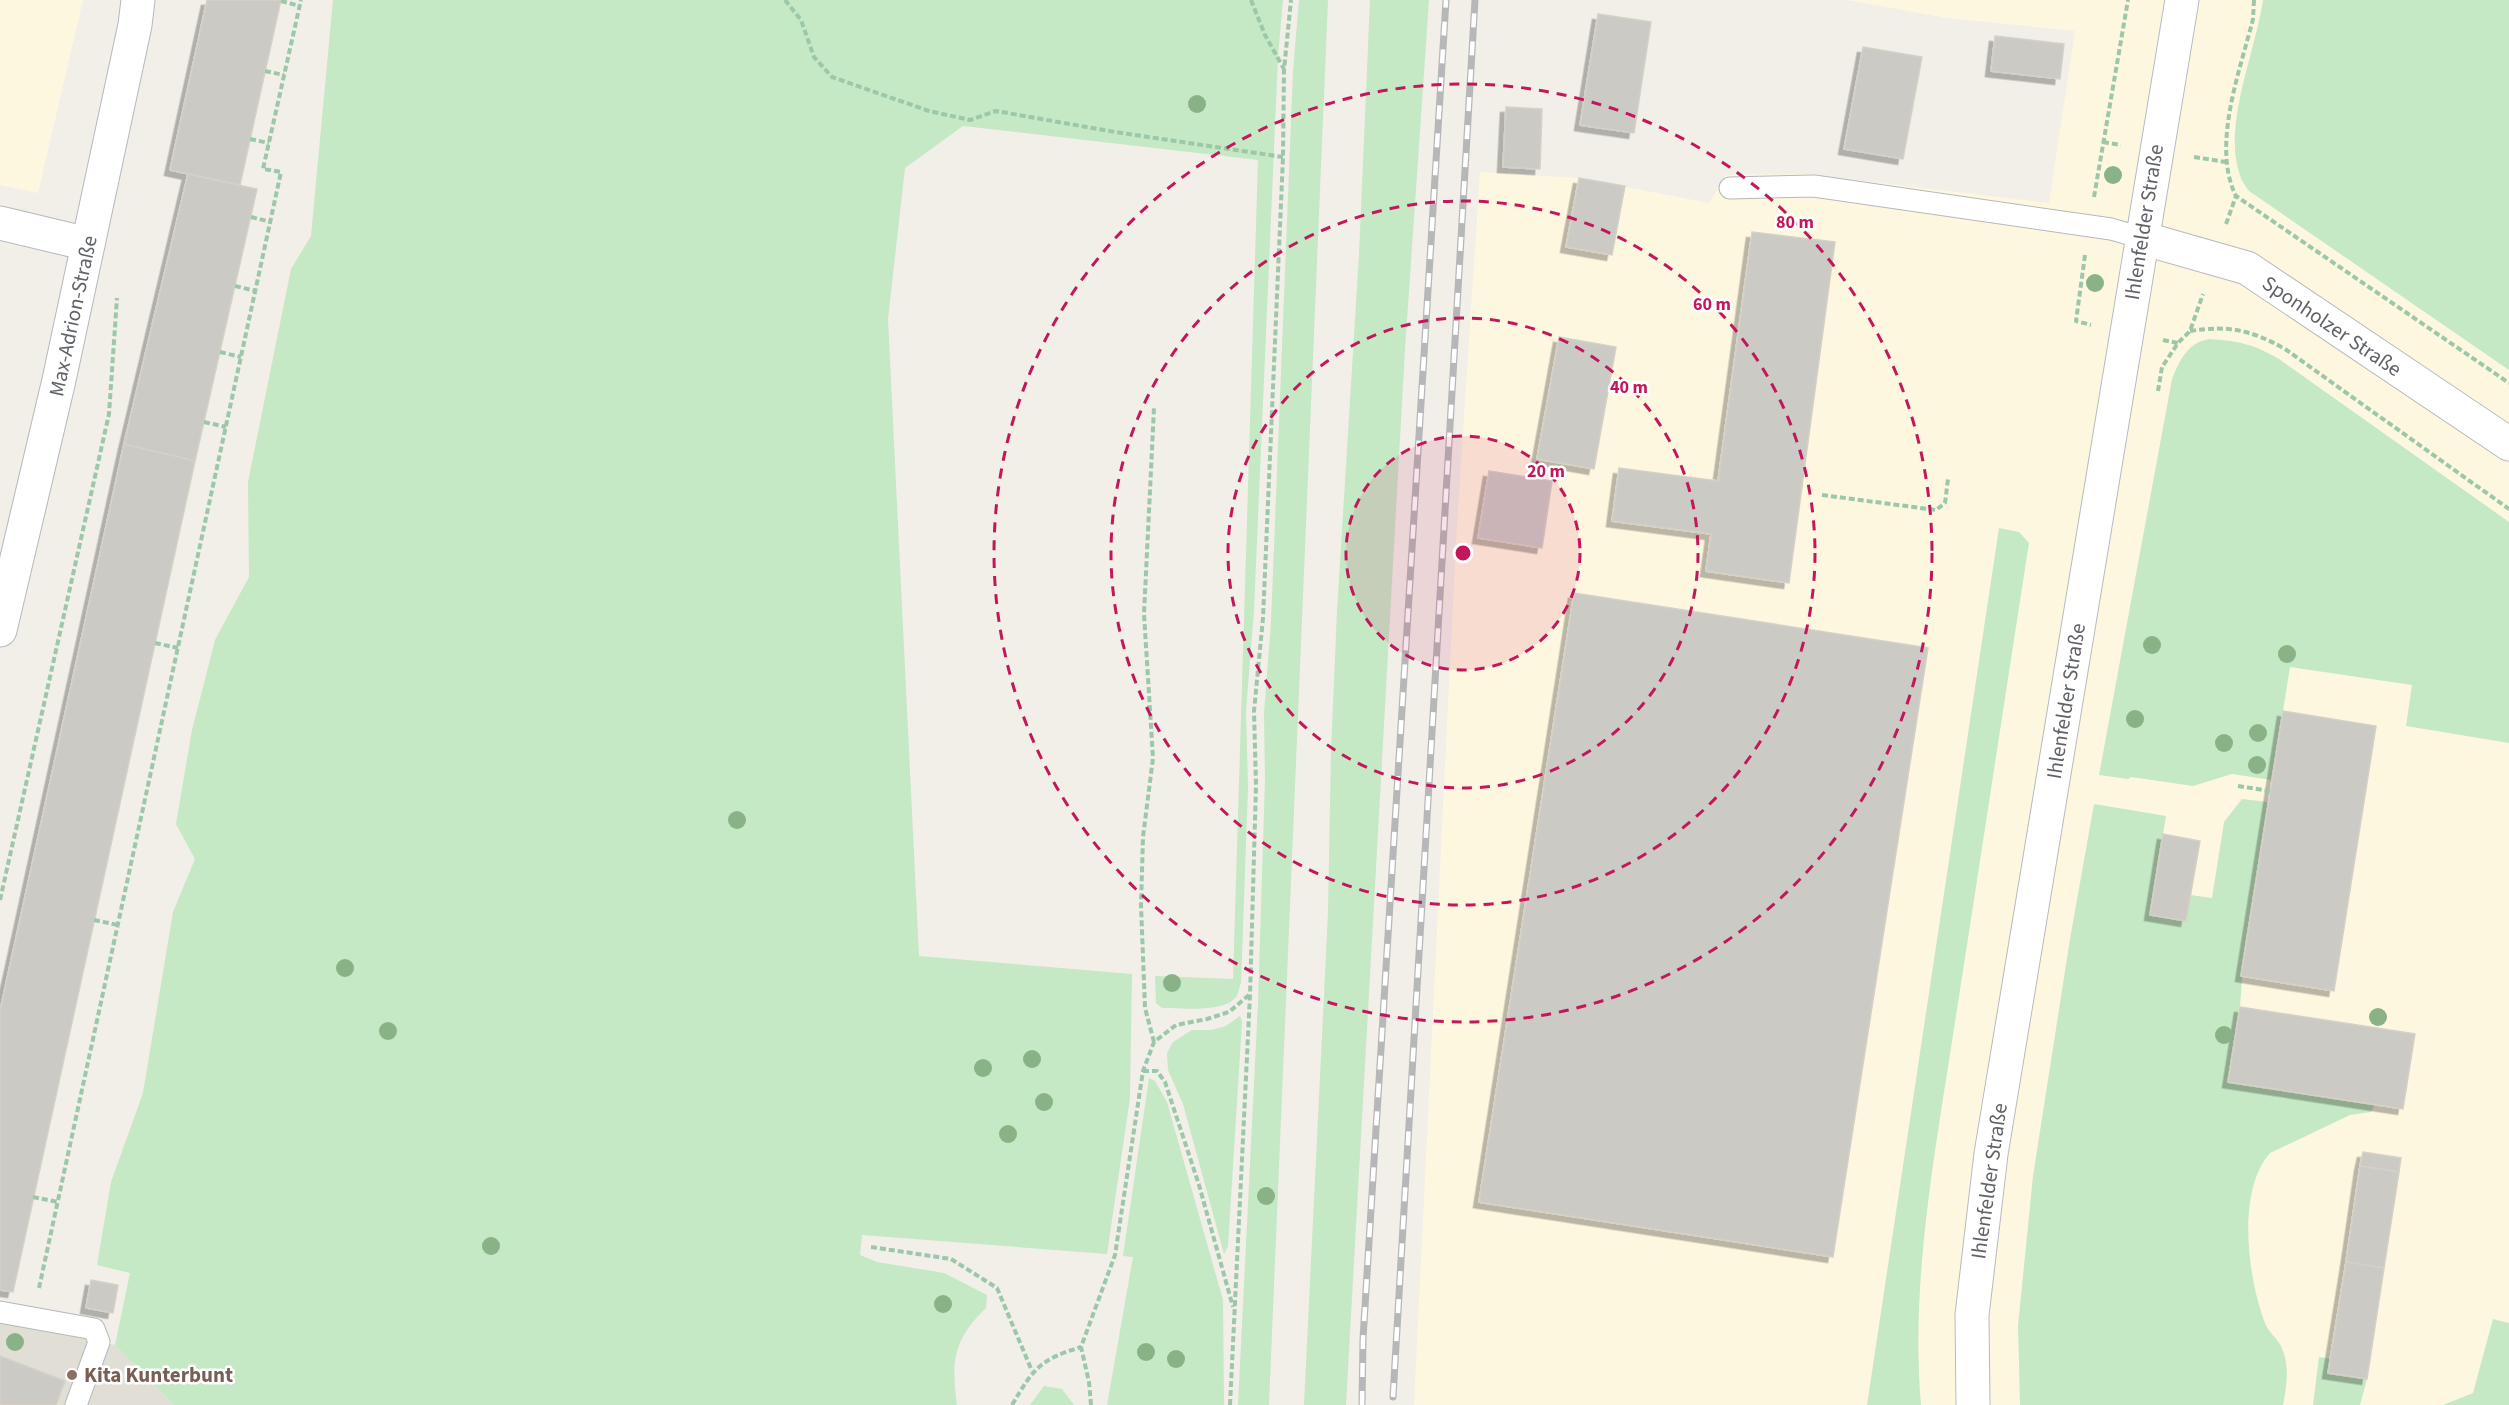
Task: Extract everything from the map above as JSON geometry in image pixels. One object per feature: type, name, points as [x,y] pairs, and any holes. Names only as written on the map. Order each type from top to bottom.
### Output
[{"type":"main road","name":"Max-Adrion-Straße","points":[[0,630],[88,244],[135,25],[138,0]]},
{"type":"main road","name":"Ihlenfelder Straße","points":[[1973,1405],[1972,1316],[1991,1154],[2182,0]]},
{"type":"main road","points":[[0,223],[88,244]]},
{"type":"main road","name":"Sponholzer Straße","points":[[2142,238],[2247,268],[2509,444]]},
{"type":"lane","points":[[1730,188],[1814,186],[2111,229],[2142,238]]},
{"type":"lane","points":[[0,1312],[94,1329],[99,1342],[76,1405]]},
{"type":"path","points":[[32,1318],[271,222],[281,172],[263,170],[301,0]]},
{"type":"path","points":[[785,0],[801,20],[814,57],[832,77],[929,111],[970,120],[996,111],[1115,132],[1283,157]]},
{"type":"path","points":[[1251,0],[1265,35],[1284,70]]},
{"type":"path","points":[[1230,1405],[1244,1072],[1250,994],[1256,785],[1254,711],[1263,618],[1283,157],[1284,70],[1292,0]]},
{"type":"path","points":[[2103,142],[2128,0]]},
{"type":"path","points":[[2254,0],[2253,19],[2226,137],[2229,181],[2236,196],[2509,383]]},
{"type":"path","points":[[281,1],[300,6]]},
{"type":"path","points":[[266,71],[284,75]]},
{"type":"path","points":[[250,139],[268,143]]},
{"type":"path","points":[[251,217],[271,222]]},
{"type":"path","points":[[235,286],[256,291]]},
{"type":"path","points":[[0,900],[109,414],[117,295]]},
{"type":"path","points":[[2178,343],[2190,331],[2209,328],[2239,329],[2260,336],[2285,350],[2509,508]]},
{"type":"path","points":[[220,352],[241,357]]},
{"type":"path","points":[[1154,408],[1144,614],[1153,758],[1143,837],[1141,904],[1145,1008],[1154,1042]]},
{"type":"path","points":[[204,422],[226,427]]},
{"type":"path","points":[[1822,495],[1936,510],[1945,503],[1948,479]]},
{"type":"path","points":[[156,643],[178,648]]},
{"type":"path","points":[[2238,786],[2270,791]]},
{"type":"path","points":[[94,920],[118,926]]},
{"type":"path","points":[[1091,1405],[1089,1382],[1081,1347],[1115,1255],[1143,1071],[1154,1042],[1176,1025],[1229,1012],[1250,994]]},
{"type":"path","points":[[1143,1071],[1157,1071],[1165,1083],[1199,1185],[1235,1313]]},
{"type":"path","points":[[33,1197],[58,1202]]},
{"type":"path","points":[[871,1247],[951,1259],[997,1288],[1032,1371]]},
{"type":"path","points":[[1012,1405],[1032,1371],[1053,1356],[1081,1347]]},
{"type":"shaded area","points":[[0,0],[83,0],[38,193],[0,185]]},
{"type":"shaded area","points":[[1847,0],[2263,0],[2234,137],[2240,179],[2249,191],[2509,370],[2509,1405],[1414,1405],[1456,540],[1480,172],[1579,178],[1709,203],[1726,175],[1805,174],[2049,203],[2075,31],[1947,18]]},
{"type":"shaded area","name":"Kita Kunterbunt","points":[[0,1322],[115,1345],[174,1405],[0,1405]]},
{"type":"green space","points":[[333,0],[1283,0],[1278,56],[1254,610],[1246,711],[1248,788],[1241,983],[1238,994],[1230,1002],[1212,1008],[1162,1008],[1156,1003],[1155,976],[1233,979],[1258,160],[963,126],[905,168],[888,319],[919,956],[1132,974],[1130,1098],[1107,1254],[862,1235],[860,1255],[877,1262],[944,1273],[987,1295],[986,1308],[967,1330],[957,1352],[954,1376],[957,1405],[174,1405],[115,1345],[130,1273],[97,1265],[111,1182],[143,1093],[173,912],[195,859],[176,824],[192,730],[215,640],[249,577],[248,482],[291,269],[311,236]]},
{"type":"green space","points":[[1299,0],[1328,0],[1269,1405],[1238,1405],[1258,1003],[1265,780],[1264,713],[1271,622],[1293,71]]},
{"type":"green space","points":[[1370,0],[1429,0],[1405,349],[1346,1405],[1304,1405],[1328,913],[1331,750],[1337,611],[1359,255]]},
{"type":"green space","points":[[2263,0],[2509,0],[2509,370],[2249,191],[2239,172],[2235,149],[2236,125]]},
{"type":"green space","points":[[2209,339],[2246,344],[2279,359],[2509,522],[2509,743],[2406,726],[2412,685],[2290,667],[2272,780],[2232,774],[2193,786],[2099,775],[2172,379],[2185,353],[2195,344]]},
{"type":"green space","points":[[1999,528],[2019,532],[2029,543],[1927,1213],[1919,1309],[1921,1405],[1867,1405]]},
{"type":"green space","points":[[2242,799],[2268,802],[2243,964],[2240,1007],[2229,1082],[2375,1105],[2371,1112],[2350,1115],[2270,1153],[2259,1169],[2252,1189],[2248,1236],[2250,1260],[2265,1323],[2281,1346],[2286,1360],[2283,1405],[2020,1405],[2018,1326],[2033,1176],[2070,939],[2094,804],[2166,816],[2150,914],[2186,921],[2190,895],[2212,898],[2224,822]]},
{"type":"green space","points":[[1240,1016],[1242,1022],[1228,1246],[1224,1254],[1183,1104],[1168,1070],[1167,1053],[1173,1042],[1192,1030],[1212,1030],[1226,1026]]},
{"type":"green space","points":[[1149,1078],[1155,1081],[1167,1102],[1223,1300],[1224,1405],[1107,1405],[1133,1257],[1123,1256]]},
{"type":"green space","points":[[2493,1319],[2509,1323],[2509,1405],[2443,1405],[2473,1393]]},
{"type":"green space","points":[[2319,1357],[2331,1359],[2329,1373],[2367,1379],[2360,1405],[2313,1405]]},
{"type":"green space","points":[[1044,1386],[1062,1389],[1074,1405],[1030,1405]]},
{"type":"building","points":[[207,0],[281,0],[240,185],[170,170]]},
{"type":"building","points":[[1598,14],[1651,22],[1634,133],[1580,125]]},
{"type":"building","points":[[1995,36],[2064,44],[2060,79],[1991,71]]},
{"type":"building","points":[[1863,47],[1922,57],[1903,159],[1844,149]]},
{"type":"building","points":[[1506,107],[1542,109],[1540,169],[1503,167]]},
{"type":"building","points":[[188,174],[257,189],[195,461],[124,444]]},
{"type":"building","points":[[1579,178],[1625,186],[1612,255],[1566,247]]},
{"type":"building","points":[[1752,232],[1835,242],[1789,583],[1706,571],[1711,534],[1612,521],[1619,468],[1718,481]]},
{"type":"building","points":[[1559,337],[1616,347],[1594,469],[1537,459]]},
{"type":"building","points":[[124,444],[195,461],[13,1292],[0,1290],[0,1011]]},
{"type":"building","points":[[1489,471],[1552,481],[1542,548],[1478,538]]},
{"type":"building","points":[[1574,593],[1928,648],[1833,1257],[1479,1202]]},
{"type":"building","points":[[2283,711],[2376,726],[2334,991],[2241,976]]},
{"type":"building","points":[[2163,834],[2200,841],[2186,921],[2150,915]]},
{"type":"building","points":[[2240,1007],[2415,1034],[2403,1109],[2228,1082]]},
{"type":"building","points":[[2363,1152],[2401,1158],[2399,1172],[2360,1166]]},
{"type":"building","points":[[2360,1166],[2399,1172],[2384,1268],[2346,1262]]},
{"type":"building","points":[[2346,1262],[2384,1268],[2367,1379],[2328,1373]]},
{"type":"building","points":[[91,1280],[118,1285],[113,1313],[86,1308]]},
{"type":"building","points":[[0,1356],[65,1381],[56,1405],[0,1405]]},
{"type":"railway","points":[[1362,1405],[1363,1339],[1446,0]]},
{"type":"railway","points":[[1393,1397],[1475,0]]},
{"type":"place","name":"Kita Kunterbunt","points":[[72,1375]]}]
